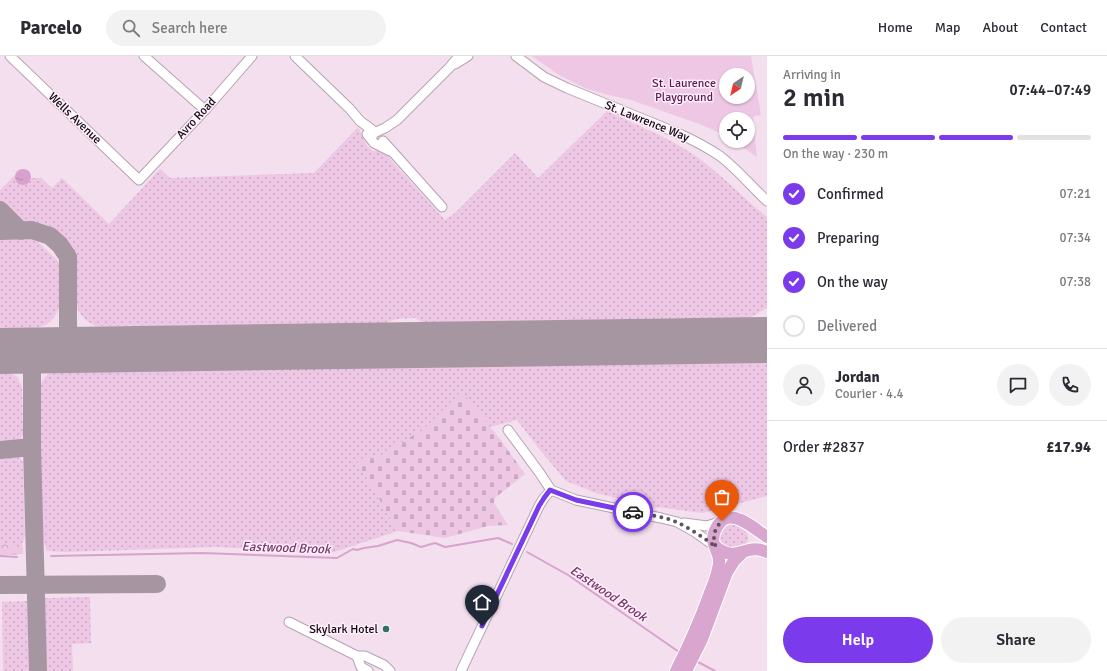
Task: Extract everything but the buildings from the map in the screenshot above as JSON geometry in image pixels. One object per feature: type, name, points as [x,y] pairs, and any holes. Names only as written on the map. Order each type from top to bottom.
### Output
[{"type":"main road","points":[[676,671],[687,650],[714,582],[719,562],[713,539],[718,524],[726,518],[731,517],[741,520],[767,537]]},
{"type":"main road","points":[[686,671],[702,639],[727,572],[749,543],[749,532],[741,520]]},
{"type":"main road","points":[[716,547],[722,551],[732,554],[750,549],[767,552]]},
{"type":"street","name":"Wells Avenue","points":[[10,56],[139,180]]},
{"type":"street","points":[[144,56],[205,110]]},
{"type":"street","name":"Avro Road","points":[[139,180],[205,110],[252,56]]},
{"type":"street","points":[[295,56],[350,109],[360,121],[365,131],[378,138],[387,149],[397,157],[442,207]]},
{"type":"street","points":[[378,138],[449,68],[459,56]]},
{"type":"street","points":[[449,68],[468,56]]},
{"type":"street","name":"St. Lawrence Way","points":[[517,56],[544,77],[567,88],[697,142],[720,157],[767,201]]},
{"type":"street","points":[[508,430],[539,472],[550,490],[576,500],[677,522],[707,526],[722,521]]},
{"type":"street","points":[[461,671],[539,506],[550,490]]},
{"type":"street","points":[[677,522],[695,532],[716,547]]},
{"type":"street","points":[[289,622],[357,656],[365,656],[384,665],[390,671]]},
{"type":"street","points":[[357,656],[361,667],[368,671]]},
{"type":"green space","name":"St. Laurence Playground","points":[[532,56],[751,56],[753,68],[719,68],[719,104],[755,104],[755,80],[761,115],[755,116],[755,112],[719,112],[719,133],[702,125],[631,100],[587,89],[559,75]]},
{"type":"green space","points":[[607,111],[687,150],[715,171],[767,217],[767,308],[744,321],[684,322],[684,318],[592,320],[592,324],[424,323],[415,318],[397,319],[381,324],[96,326],[87,321],[77,308],[74,292],[74,255],[68,242],[61,234],[47,225],[37,222],[15,220],[0,205],[0,190],[16,174],[15,177],[31,181],[31,178],[41,178],[52,188],[62,178],[109,224],[160,169],[170,178],[314,173],[358,127],[367,146],[373,151],[383,151],[445,220],[455,213],[515,153],[538,178]]},
{"type":"green space","points":[[755,138],[757,157],[744,148],[755,148]]},
{"type":"green space","points":[[0,238],[34,238],[60,263],[60,306],[54,317],[47,324],[32,328],[0,328]]},
{"type":"green space","points":[[767,353],[767,496],[703,513],[649,506],[596,493],[566,481],[517,420],[490,427],[462,392],[427,426],[386,453],[357,462],[398,531],[331,553],[216,547],[65,552],[47,551],[42,536],[39,388],[47,375],[53,370],[61,367],[396,362],[406,366],[432,362],[683,357],[683,354]]},
{"type":"green space","points":[[0,367],[17,377],[22,387],[23,435],[13,444],[0,446]]},
{"type":"green space","points":[[462,392],[500,439],[525,474],[495,498],[494,503],[508,525],[488,526],[445,538],[398,531],[357,462],[386,453],[427,426]]},
{"type":"green space","points":[[12,452],[18,455],[23,462],[25,536],[22,544],[23,548],[18,548],[0,541],[0,453]]},
{"type":"green space","points":[[732,524],[736,524],[743,528],[748,537],[746,545],[738,551],[722,545],[720,538],[723,529]]},
{"type":"green space","points":[[0,541],[18,548],[23,548],[23,554],[0,556]]},
{"type":"green space","points":[[90,597],[91,643],[72,644],[73,671],[46,671],[45,598]]},
{"type":"green space","points":[[28,601],[30,671],[3,671],[2,602]]},
{"type":"water","points":[[23,169],[29,171],[31,177],[29,183],[23,185],[17,183],[15,177],[17,171]]},
{"type":"waterway","name":"Eastwood Brook","points":[[51,556],[203,553],[337,558],[353,549],[357,550],[378,546],[397,540],[421,547],[435,543],[445,547],[498,538],[512,544]]},
{"type":"waterway","name":"Eastwood Brook","points":[[527,552],[568,575],[679,652]]},
{"type":"waterway","name":"Eastwood Brook","points":[[0,556],[17,557]]},
{"type":"waterway","name":"Eastwood Brook","points":[[698,662],[715,671]]},
{"type":"taxiway","points":[[0,210],[21,231]]},
{"type":"taxiway","points":[[0,231],[32,230],[50,236],[60,245],[68,257],[68,336],[63,342],[46,350]]},
{"type":"taxiway","points":[[69,330],[75,342],[85,350]]},
{"type":"taxiway","points":[[11,351],[24,356],[32,368],[32,447],[38,671]]},
{"type":"taxiway","points":[[0,450],[32,447]]},
{"type":"taxiway","points":[[0,585],[157,584]]},
{"type":"runway","points":[[0,351],[767,340]]},
{"type":"way so far","points":[[633,512],[677,522],[695,532],[716,547],[713,539],[714,533],[718,524],[722,521]]},
{"type":"place","name":"Skylark Hotel","points":[[386,629]]},
{"type":"route","points":[[482,626],[539,506],[550,490],[565,497],[586,503],[633,512]]}]
